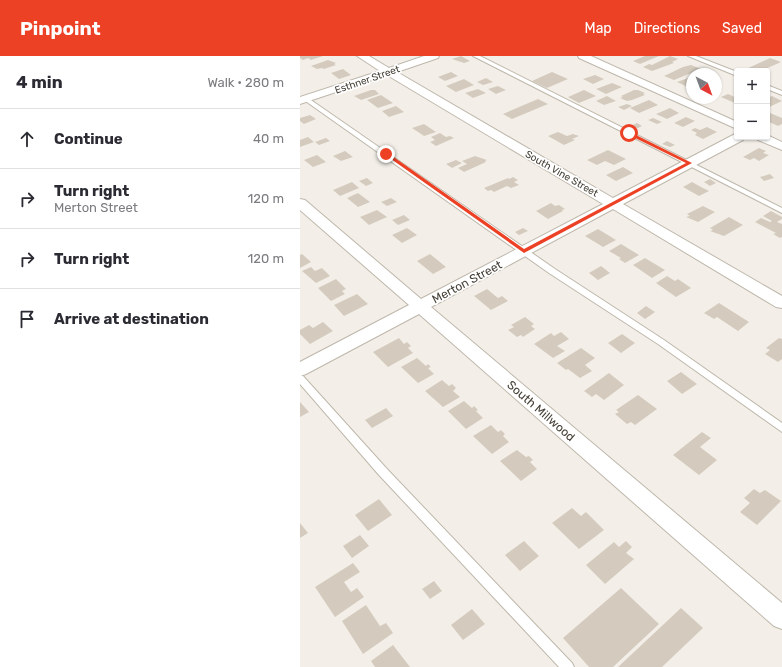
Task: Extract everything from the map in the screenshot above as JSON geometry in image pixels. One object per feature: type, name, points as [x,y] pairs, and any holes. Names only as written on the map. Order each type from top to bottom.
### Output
[{"type":"street","name":"South Vine Street","points":[[362,56],[782,303]]},
{"type":"street","name":"Esthner Street","points":[[303,100],[434,56]]},
{"type":"street","points":[[583,56],[734,125]]},
{"type":"street","name":"Merton Street","points":[[300,370],[734,140]]},
{"type":"street","points":[[769,140],[782,146]]},
{"type":"street","name":"South Millwood","points":[[300,203],[782,618]]},
{"type":"lane","points":[[476,56],[690,163],[782,211]]},
{"type":"lane","points":[[691,56],[734,73]]},
{"type":"lane","points":[[770,88],[782,93]]},
{"type":"lane","points":[[303,100],[610,310],[661,342],[782,428]]},
{"type":"lane","points":[[300,378],[388,477],[568,667]]},
{"type":"building","points":[[300,56],[323,56],[311,60],[308,58],[303,60]]},
{"type":"building","points":[[461,56],[470,61],[464,63],[452,59]]},
{"type":"building","points":[[645,56],[659,56],[640,64],[633,61]]},
{"type":"building","points":[[670,56],[678,59],[672,62],[674,63],[652,71],[643,67],[649,64],[652,65]]},
{"type":"building","points":[[770,58],[781,62],[768,68],[748,68]]},
{"type":"building","points":[[328,60],[336,63],[334,64],[336,65],[324,69],[317,69],[311,66]]},
{"type":"building","points":[[691,65],[698,68],[686,68],[686,75],[674,80],[664,76]]},
{"type":"building","points":[[343,69],[351,75],[339,79],[331,73]]},
{"type":"building","points":[[451,72],[458,76],[445,81],[438,77]]},
{"type":"building","points":[[552,72],[568,79],[547,88],[532,81]]},
{"type":"building","points":[[595,75],[604,79],[593,84],[583,79]]},
{"type":"building","points":[[486,78],[493,82],[483,85],[477,82]]},
{"type":"building","points":[[464,79],[474,85],[456,92],[446,86]]},
{"type":"building","points":[[686,79],[686,86],[677,82]]},
{"type":"building","points":[[612,83],[622,87],[606,94],[596,89]]},
{"type":"building","points":[[498,86],[506,90],[496,94],[488,89]]},
{"type":"building","points":[[478,89],[486,93],[473,98],[465,93]]},
{"type":"building","points":[[375,90],[379,94],[361,100],[354,96]]},
{"type":"building","points":[[584,90],[596,96],[579,103],[568,97]]},
{"type":"building","points":[[634,90],[645,93],[643,94],[645,95],[627,101],[620,98],[623,97],[621,96]]},
{"type":"building","points":[[728,94],[734,97],[734,103],[722,97]]},
{"type":"building","points":[[381,95],[393,103],[378,108],[367,100]]},
{"type":"building","points":[[607,96],[616,101],[604,105],[596,101]]},
{"type":"building","points":[[772,96],[782,101],[770,107],[770,97]]},
{"type":"building","points":[[538,99],[548,104],[512,119],[503,114]]},
{"type":"building","points":[[649,100],[658,105],[639,113],[630,108]]},
{"type":"building","points":[[627,104],[632,106],[624,110],[618,107]]},
{"type":"building","points":[[396,106],[404,112],[389,117],[382,111]]},
{"type":"building","points":[[670,108],[679,113],[667,119],[656,114]]},
{"type":"building","points":[[770,113],[782,118],[782,124],[778,126],[770,122]]},
{"type":"building","points":[[310,115],[316,119],[304,124],[300,121],[300,118]]},
{"type":"building","points":[[686,117],[695,121],[683,127],[674,123]]},
{"type":"building","points":[[653,118],[662,122],[657,124],[648,120]]},
{"type":"building","points":[[637,123],[642,126],[634,130],[629,127]]},
{"type":"building","points":[[424,124],[436,132],[424,136],[412,128]]},
{"type":"building","points":[[707,127],[717,132],[703,139],[695,135],[697,133],[691,130],[695,128],[700,130]]},
{"type":"building","points":[[558,132],[567,136],[573,134],[579,136],[572,139],[575,140],[564,145],[548,136]]},
{"type":"building","points":[[440,133],[446,137],[450,136],[454,138],[436,146],[430,142],[435,140],[431,137]]},
{"type":"building","points":[[308,137],[314,142],[300,147],[300,140]]},
{"type":"building","points":[[326,138],[330,141],[319,145],[315,142]]},
{"type":"building","points":[[667,141],[675,145],[670,147],[662,144]]},
{"type":"building","points":[[759,148],[766,151],[763,153],[769,155],[759,161],[754,158],[750,160],[743,157]]},
{"type":"building","points":[[608,150],[626,159],[614,165],[605,161],[597,165],[587,160]]},
{"type":"building","points":[[345,151],[353,157],[341,161],[333,156]]},
{"type":"building","points":[[317,155],[326,162],[313,167],[304,160]]},
{"type":"building","points":[[475,156],[487,160],[485,161],[486,162],[464,172],[458,168],[467,164],[462,161]]},
{"type":"building","points":[[456,160],[462,163],[452,168],[446,164]]},
{"type":"building","points":[[623,167],[633,173],[616,181],[606,175]]},
{"type":"building","points":[[770,174],[774,178],[764,181],[760,177]]},
{"type":"building","points":[[513,177],[518,180],[514,182],[519,185],[511,188],[507,186],[494,192],[491,190],[488,191],[484,188],[508,178]]},
{"type":"building","points":[[367,178],[373,183],[366,186],[359,181]]},
{"type":"building","points":[[710,179],[716,183],[710,186],[704,182]]},
{"type":"building","points":[[352,182],[359,188],[340,196],[333,190]]},
{"type":"building","points":[[692,182],[709,191],[699,196],[683,187]]},
{"type":"building","points":[[358,193],[370,202],[358,207],[347,198]]},
{"type":"building","points":[[391,198],[397,202],[387,206],[381,202]]},
{"type":"building","points":[[551,203],[555,206],[559,205],[565,209],[548,219],[536,211]]},
{"type":"building","points":[[703,206],[715,212],[698,222],[686,217],[690,216],[687,214]]},
{"type":"building","points":[[377,210],[387,217],[369,225],[360,217]]},
{"type":"building","points":[[771,211],[782,217],[782,219],[777,222],[782,224],[782,237],[780,238],[773,234],[776,233],[755,222],[761,218],[770,222],[772,221],[763,216]]},
{"type":"building","points":[[404,215],[410,220],[398,225],[392,220]]},
{"type":"building","points":[[729,217],[743,225],[724,236],[710,231],[713,230],[710,228]]},
{"type":"building","points":[[407,228],[417,235],[402,243],[392,235]]},
{"type":"building","points":[[523,228],[528,231],[519,235],[515,232]]},
{"type":"building","points":[[598,229],[616,240],[603,247],[585,236]]},
{"type":"building","points":[[621,244],[639,255],[625,263],[619,259],[621,258],[609,251]]},
{"type":"building","points":[[302,254],[311,262],[300,268],[300,255]]},
{"type":"building","points":[[430,254],[446,267],[433,274],[417,261]]},
{"type":"building","points":[[645,258],[665,270],[652,278],[633,265]]},
{"type":"building","points":[[601,266],[610,273],[598,280],[589,273]]},
{"type":"building","points":[[311,267],[315,271],[322,268],[330,276],[316,283],[302,271]]},
{"type":"building","points":[[667,276],[675,281],[678,279],[691,288],[676,297],[656,283]]},
{"type":"building","points":[[336,279],[346,289],[342,291],[345,294],[331,301],[318,288]]},
{"type":"building","points":[[487,289],[498,298],[502,296],[508,301],[491,310],[474,296]]},
{"type":"building","points":[[357,294],[368,304],[344,316],[334,305]]},
{"type":"building","points":[[719,303],[749,322],[738,331],[717,317],[714,319],[704,313]]},
{"type":"building","points":[[646,306],[655,312],[645,319],[637,313]]},
{"type":"building","points":[[525,317],[534,324],[531,326],[535,329],[523,337],[521,335],[517,337],[508,330],[514,327],[511,325]]},
{"type":"building","points":[[323,322],[333,331],[310,344],[300,334],[300,330],[309,325],[313,328]]},
{"type":"building","points":[[561,332],[569,339],[557,346],[565,351],[553,358],[534,344],[551,333],[554,336]]},
{"type":"building","points":[[622,334],[635,343],[621,353],[608,343]]},
{"type":"building","points":[[399,338],[404,344],[407,342],[411,346],[408,348],[413,353],[388,367],[373,352]]},
{"type":"building","points":[[779,338],[782,339],[782,359],[778,362],[765,354],[770,350],[766,348]]},
{"type":"building","points":[[581,348],[595,358],[585,365],[592,371],[580,378],[557,363]]},
{"type":"building","points":[[417,358],[426,366],[428,364],[431,367],[428,368],[434,374],[418,383],[401,367]]},
{"type":"building","points":[[681,372],[697,384],[682,394],[667,381]]},
{"type":"building","points":[[609,373],[624,385],[604,400],[596,394],[592,397],[584,391]]},
{"type":"building","points":[[442,380],[449,386],[452,384],[456,388],[453,391],[460,397],[443,407],[425,391]]},
{"type":"building","points":[[638,395],[657,409],[635,425],[631,422],[627,424],[615,414],[619,412],[616,410]]},
{"type":"building","points":[[464,401],[472,408],[474,406],[478,410],[476,411],[483,418],[466,429],[448,411]]},
{"type":"building","points":[[300,402],[309,412],[300,417]]},
{"type":"building","points":[[386,408],[393,416],[372,428],[365,420]]},
{"type":"building","points":[[491,425],[498,432],[501,430],[505,434],[503,436],[509,442],[492,454],[473,436]]},
{"type":"building","points":[[702,432],[711,438],[700,447],[717,460],[699,475],[673,455]]},
{"type":"building","points":[[517,450],[526,457],[529,456],[533,460],[530,462],[537,469],[521,481],[500,461]]},
{"type":"building","points":[[754,489],[760,493],[765,490],[781,501],[757,525],[740,512],[750,503],[744,498]]},
{"type":"building","points":[[379,499],[392,515],[368,531],[355,515]]},
{"type":"building","points":[[572,508],[581,516],[586,512],[604,530],[579,549],[552,523]]},
{"type":"building","points":[[300,523],[308,533],[300,538]]},
{"type":"building","points":[[360,535],[369,546],[352,558],[343,546]]},
{"type":"building","points":[[524,541],[539,556],[520,571],[505,555]]},
{"type":"building","points":[[626,541],[632,547],[626,553],[634,559],[605,584],[586,565],[614,542],[619,547]]},
{"type":"building","points":[[353,563],[360,572],[344,582],[351,592],[357,588],[364,597],[335,617],[315,587]]},
{"type":"building","points":[[434,581],[442,591],[430,599],[422,589]]},
{"type":"building","points":[[621,588],[659,624],[613,667],[589,667],[563,638]]},
{"type":"building","points":[[366,605],[380,626],[386,623],[393,633],[363,654],[342,621]]},
{"type":"building","points":[[681,608],[703,628],[662,667],[618,667]]},
{"type":"building","points":[[472,609],[485,624],[463,640],[451,625]]},
{"type":"building","points":[[393,645],[410,667],[375,667],[371,661]]},
{"type":"route","points":[[386,154],[524,251],[690,163],[629,133]]}]
